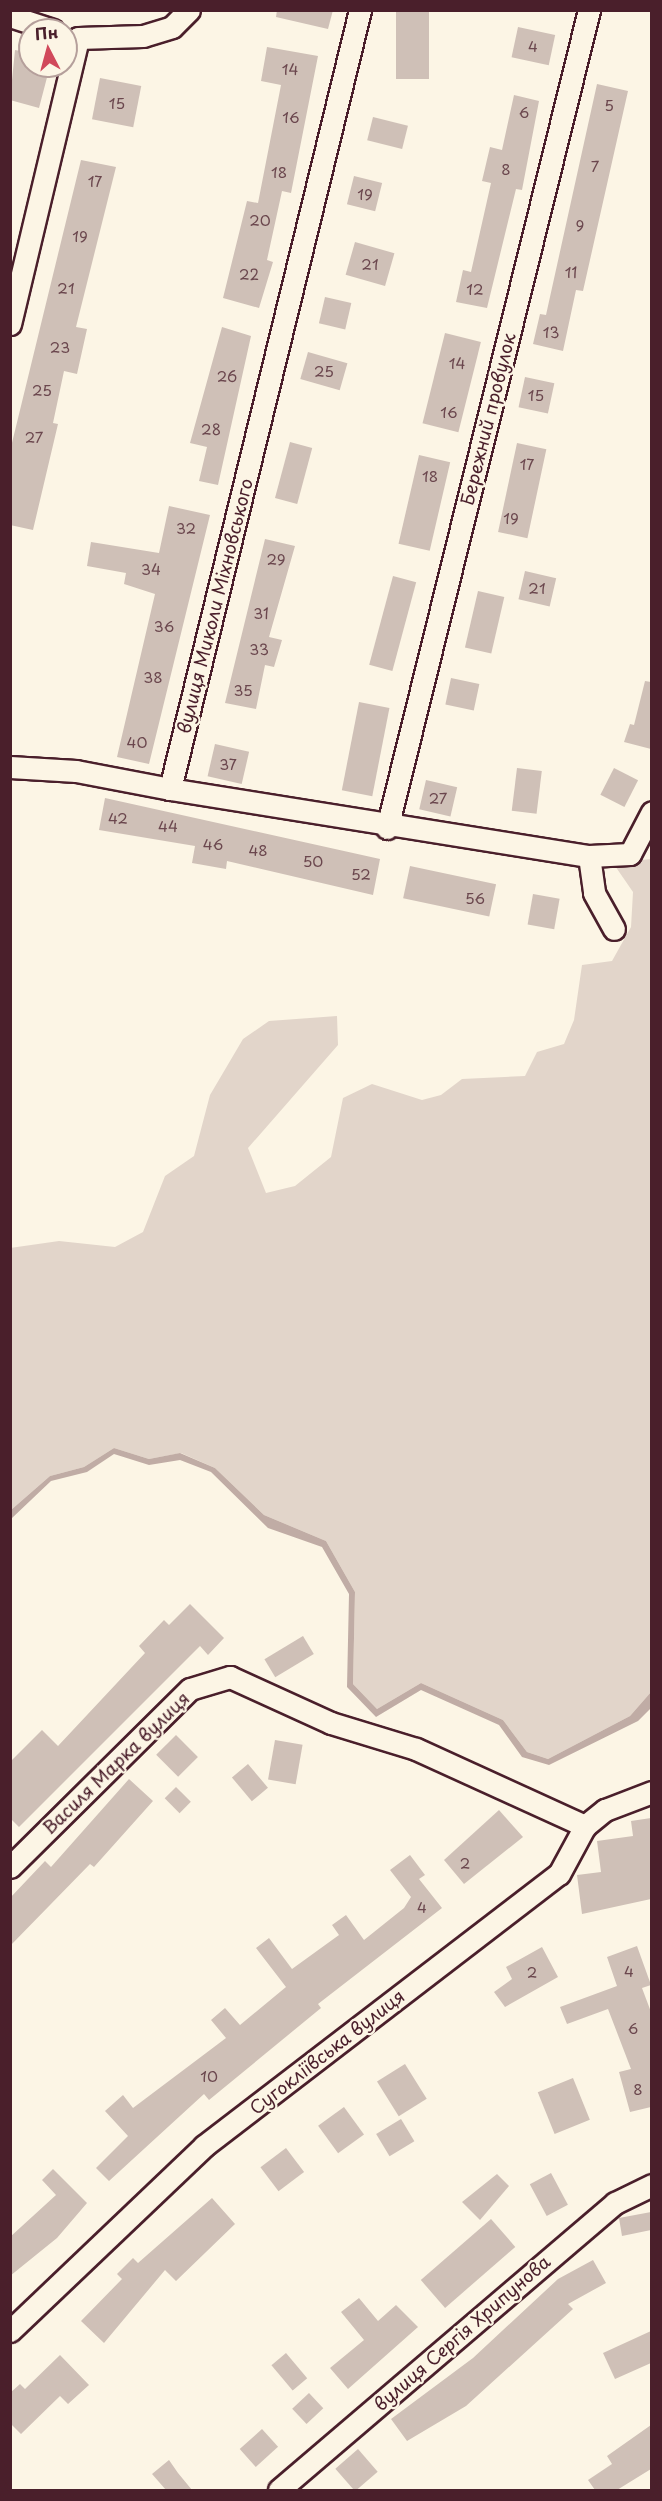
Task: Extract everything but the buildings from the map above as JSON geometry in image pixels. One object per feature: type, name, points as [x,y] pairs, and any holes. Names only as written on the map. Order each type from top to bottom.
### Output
[{"type":"street","points":[[78,36],[143,36],[172,27],[189,10]]},
{"type":"street","name":"вулиця Миколи Міхновського","points":[[170,789],[360,10]]},
{"type":"street","name":"Бережний провулок","points":[[387,828],[589,10]]},
{"type":"street","points":[[10,324],[63,78]]},
{"type":"street","points":[[10,767],[75,771],[387,828],[589,856],[630,854],[651,812]]},
{"type":"street","points":[[589,856],[594,893],[614,929]]},
{"type":"street","name":"Василя Марка вулиця","points":[[10,1867],[190,1689],[231,1677],[331,1723],[416,1749],[585,1826]]},
{"type":"street","name":"Сугокліївська вулиця","points":[[10,2331],[204,2146],[559,1874],[585,1826],[605,1810],[651,1792]]},
{"type":"street","name":"вулиця Сергія Хрипунова","points":[[279,2490],[615,2203],[651,2185]]},
{"type":"shaded area","points":[[651,859],[651,1692],[630,1716],[548,1759],[527,1752],[503,1720],[421,1683],[377,1709],[353,1684],[355,1592],[326,1541],[264,1515],[215,1468],[181,1453],[149,1459],[114,1448],[84,1467],[50,1476],[11,1510],[10,1248],[59,1241],[115,1247],[143,1232],[165,1176],[194,1156],[210,1095],[243,1039],[269,1021],[337,1016],[338,1045],[248,1148],[266,1193],[295,1186],[331,1157],[343,1098],[372,1084],[422,1100],[441,1095],[462,1079],[525,1076],[537,1052],[564,1044],[574,1020],[582,965],[612,961],[631,927],[633,892],[613,863]]},
{"type":"shaded area","points":[[114,1448],[149,1459],[180,1453],[215,1468],[264,1515],[326,1541],[355,1592],[353,1684],[377,1709],[421,1683],[503,1720],[527,1752],[548,1759],[630,1716],[651,1692],[651,1708],[638,1721],[549,1765],[522,1757],[499,1725],[421,1690],[376,1717],[347,1687],[349,1594],[322,1547],[268,1528],[211,1472],[180,1460],[149,1465],[114,1454],[87,1472],[51,1481],[11,1519],[11,1510],[50,1476],[84,1467]]}]
